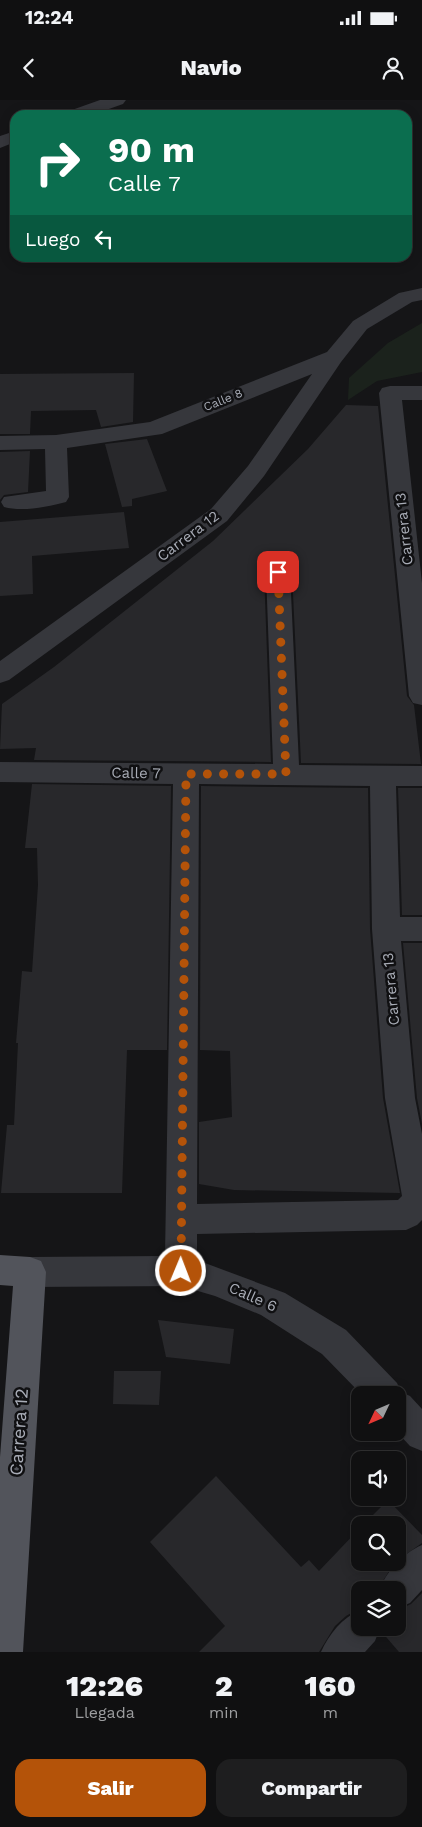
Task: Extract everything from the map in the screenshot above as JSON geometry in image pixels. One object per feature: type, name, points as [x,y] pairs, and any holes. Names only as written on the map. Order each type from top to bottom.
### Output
[{"type":"main road","name":"Carrera 12","points":[[4,1652],[15,1271]]},
{"type":"street","points":[[89,110],[117,100]]},
{"type":"street","name":"Calle 8","points":[[0,443],[56,442],[154,429],[334,357],[360,325],[406,298],[422,294]]},
{"type":"street","name":"Carrera 12","points":[[0,674],[219,515],[256,471],[334,357]]},
{"type":"street","name":"Carrera 13","points":[[422,393],[390,393],[422,696]]},
{"type":"street","points":[[12,502],[58,497],[56,442]]},
{"type":"street","points":[[278,572],[286,774]]},
{"type":"street","points":[[0,772],[0,782]]},
{"type":"street","name":"Calle 7","points":[[0,772],[422,776]]},
{"type":"street","points":[[181,1271],[186,774]]},
{"type":"street","name":"Carrera 13","points":[[182,1219],[406,1216],[420,1200],[411,1098],[386,929],[383,775]]},
{"type":"street","points":[[386,929],[422,930]]},
{"type":"street","name":"Calle 6","points":[[15,1271],[181,1271],[216,1281],[273,1304],[334,1342],[376,1386]]},
{"type":"street","points":[[406,1417],[422,1434]]},
{"type":"street","points":[[405,1581],[422,1563]]},
{"type":"street","points":[[340,1652],[355,1636]]},
{"type":"shaded area","points":[[422,323],[422,372],[377,381],[348,400],[349,378],[388,343]]},
{"type":"building","points":[[134,373],[133,422],[101,427],[96,410],[31,411],[30,434],[0,434],[0,374]]},
{"type":"building","points":[[346,405],[378,406],[407,696],[414,705],[421,764],[301,763],[292,572],[288,565],[278,562],[270,564],[264,572],[271,762],[34,760],[36,748],[0,749],[2,704],[54,667],[213,541],[308,449]]},
{"type":"building","points":[[147,439],[167,491],[132,499],[132,506],[122,507],[105,444]]},
{"type":"building","points":[[30,451],[28,492],[4,495],[0,500],[0,452]]},
{"type":"building","points":[[124,512],[129,548],[32,556],[33,594],[0,596],[0,522]]},
{"type":"building","points":[[32,784],[171,786],[167,1050],[127,1050],[122,1193],[1,1193],[7,1125],[14,1125],[18,1043],[16,1043],[22,971],[32,972],[38,885],[37,848],[25,848]]},
{"type":"building","points":[[201,786],[368,788],[370,929],[383,1098],[400,1193],[234,1190],[199,1184],[199,1122],[232,1117],[230,1051],[200,1050]]},
{"type":"building","points":[[398,788],[422,788],[422,915],[402,915]]},
{"type":"building","points":[[403,943],[422,943],[422,1124],[417,1098]]},
{"type":"building","points":[[158,1320],[234,1329],[230,1364],[166,1357]]},
{"type":"building","points":[[114,1371],[161,1371],[159,1405],[113,1404]]},
{"type":"building","points":[[216,1476],[301,1567],[309,1560],[319,1571],[351,1537],[351,1571],[389,1571],[383,1581],[351,1581],[351,1613],[335,1626],[319,1652],[199,1652],[225,1626],[150,1542]]},
{"type":"building","points":[[382,1506],[394,1506],[404,1516],[372,1516]]},
{"type":"building","points":[[406,1519],[422,1535],[422,1543],[406,1554]]},
{"type":"building","points":[[422,1593],[422,1652],[399,1652],[385,1636],[406,1636],[406,1606]]},
{"type":"route","points":[[181,1271],[186,774],[286,774],[278,572]]}]
